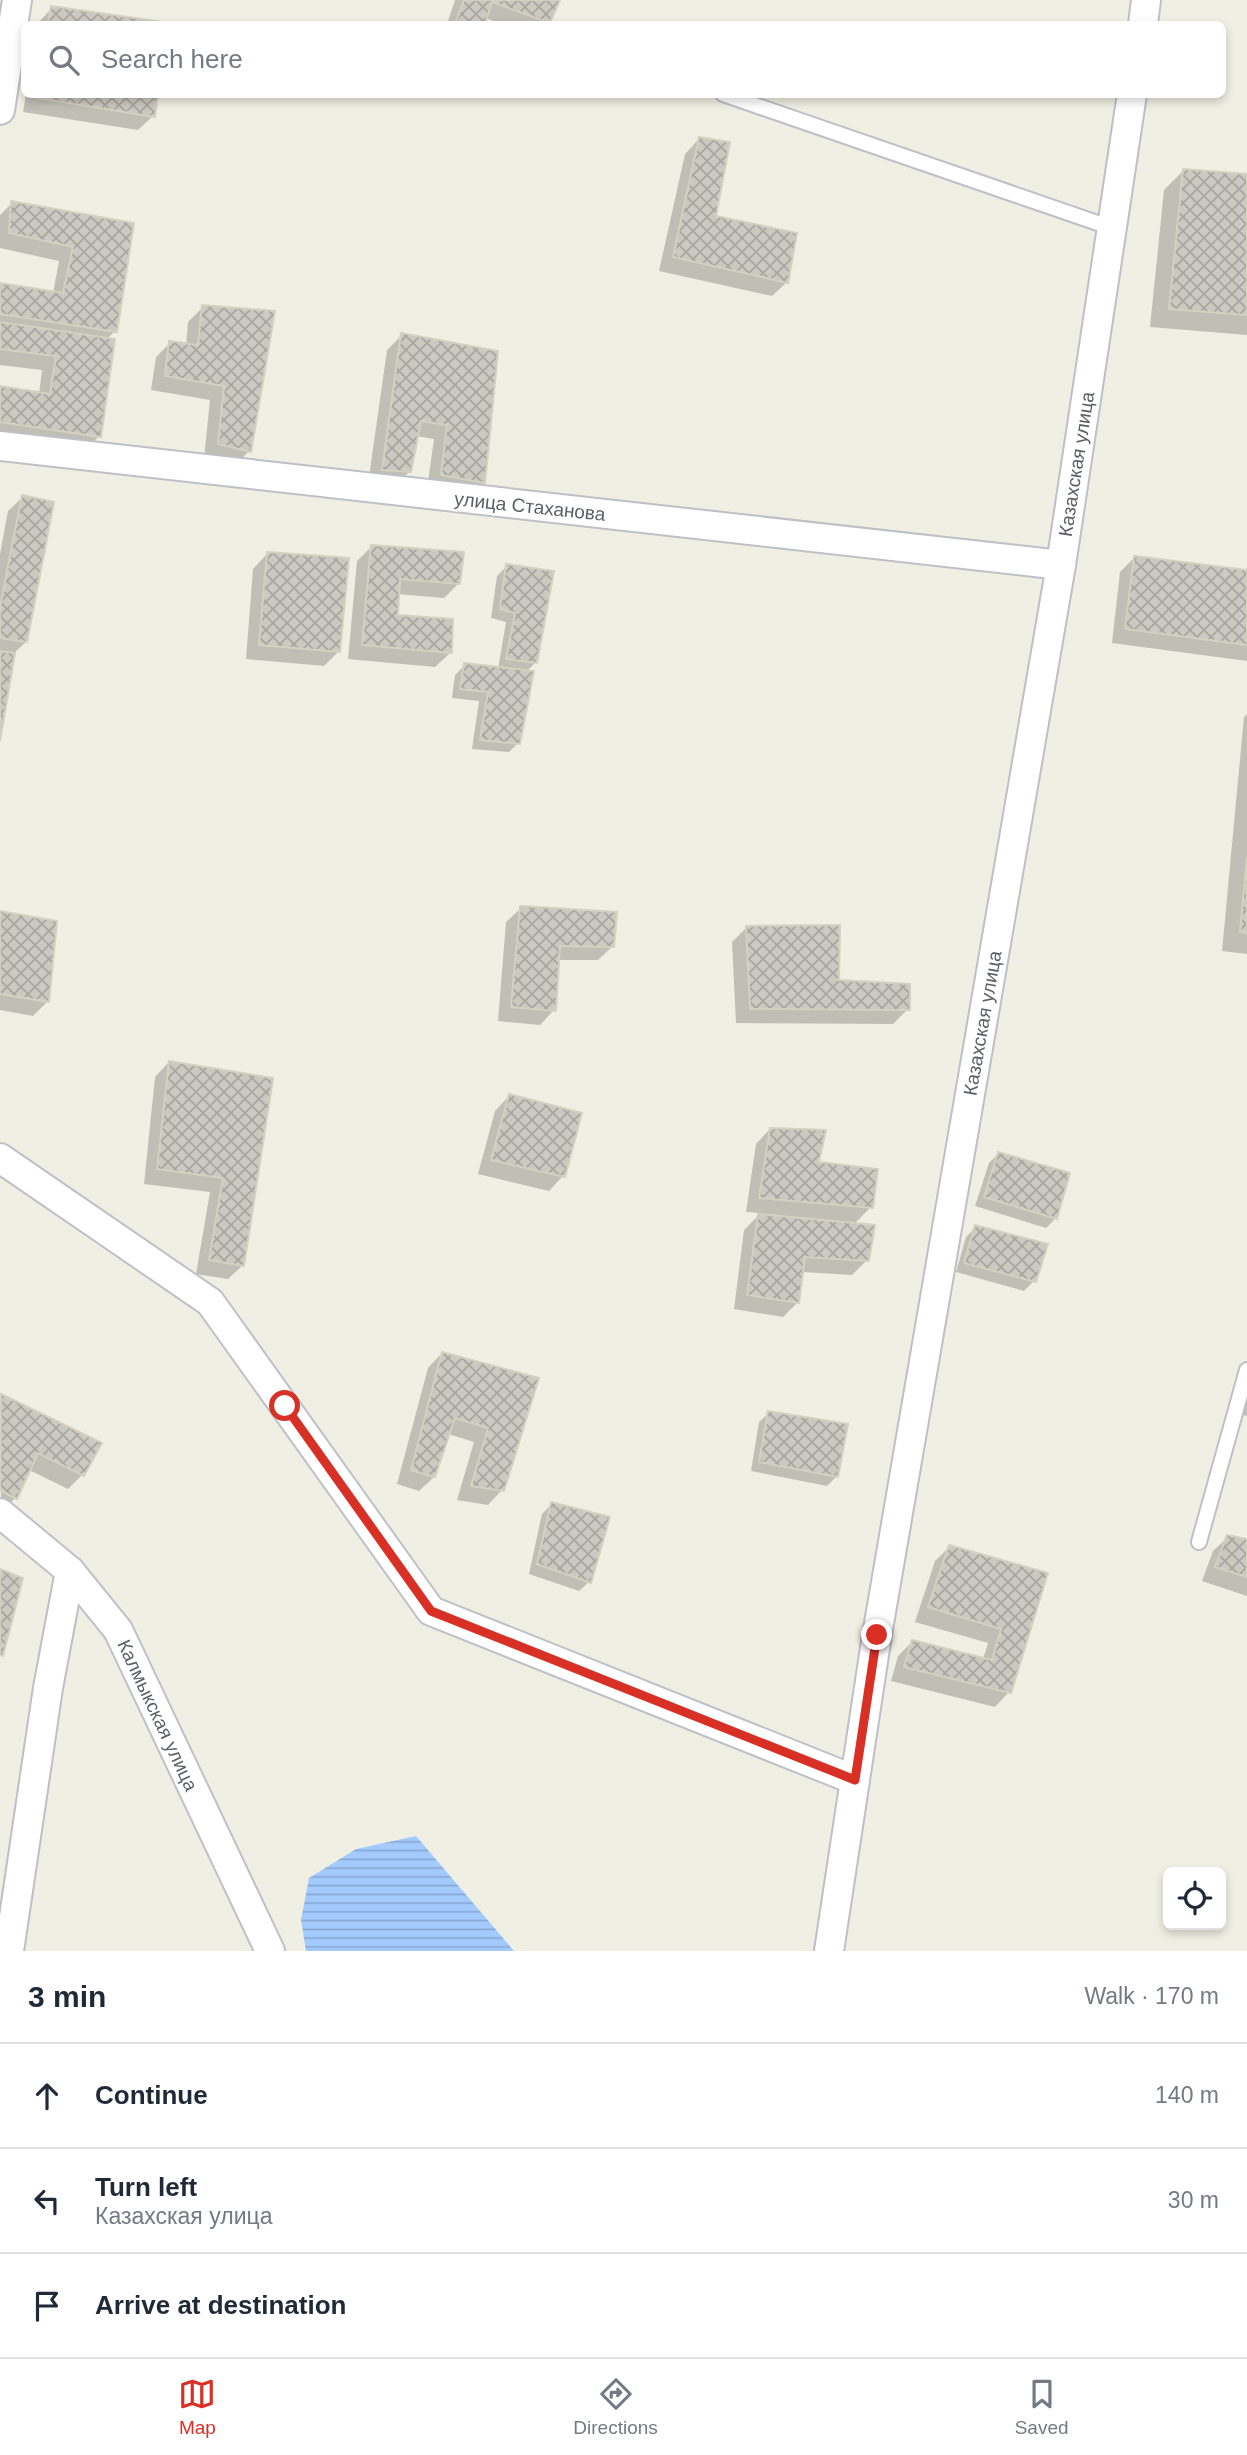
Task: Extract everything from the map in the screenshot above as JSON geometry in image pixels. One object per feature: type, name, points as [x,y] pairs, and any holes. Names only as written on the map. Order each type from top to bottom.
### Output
[{"type":"street","points":[[0,110],[17,0]]},
{"type":"street","points":[[1143,21],[1146,0]]},
{"type":"street","name":"Казахская улица","points":[[829,1951],[877,1635],[1061,565],[1131,98]]},
{"type":"street","name":"улица Стаханова","points":[[0,446],[1061,565]]},
{"type":"street","points":[[0,1158],[210,1302],[431,1611],[855,1780]]},
{"type":"street","name":"Калмыкская улица","points":[[0,1513],[70,1571],[118,1630],[270,1951]]},
{"type":"street","points":[[9,1951],[48,1688],[70,1571]]},
{"type":"lane","points":[[735,98],[1112,228]]},
{"type":"lane","points":[[1199,1542],[1247,1370]]},
{"type":"water","points":[[416,1836],[514,1951],[306,1951],[301,1920],[309,1878],[356,1849]]},
{"type":"building","points":[[464,0],[560,0],[551,21],[492,2],[486,21],[456,21]]},
{"type":"building","points":[[51,6],[155,21],[48,21]]},
{"type":"building","points":[[37,98],[157,98],[155,117]]},
{"type":"building","points":[[699,137],[730,142],[716,216],[797,233],[788,283],[673,257]]},
{"type":"building","points":[[1183,169],[1247,174],[1247,315],[1169,309]]},
{"type":"building","points":[[11,201],[134,223],[117,332],[0,314],[0,283],[63,293],[73,247],[9,233]]},
{"type":"building","points":[[202,305],[275,311],[251,452],[218,444],[224,386],[165,376],[169,341],[198,345]]},
{"type":"building","points":[[0,322],[115,339],[101,437],[0,422],[0,386],[50,394],[56,356],[0,349]]},
{"type":"building","points":[[401,333],[498,351],[485,483],[441,475],[447,425],[421,421],[411,472],[382,470]]},
{"type":"building","points":[[22,495],[54,502],[27,642],[0,638],[0,607]]},
{"type":"building","points":[[371,545],[464,552],[460,584],[400,579],[398,615],[453,619],[452,653],[362,645]]},
{"type":"building","points":[[267,552],[349,558],[340,652],[259,645]]},
{"type":"building","points":[[1134,556],[1247,570],[1247,645],[1125,629]]},
{"type":"building","points":[[506,564],[554,571],[537,663],[506,659],[515,613],[500,609]]},
{"type":"building","points":[[0,651],[15,653],[0,741]]},
{"type":"building","points":[[464,663],[534,671],[520,744],[480,740],[488,692],[460,689]]},
{"type":"building","points":[[1247,857],[1247,933],[1240,932]]},
{"type":"building","points":[[520,906],[617,912],[614,947],[560,946],[556,1011],[511,1007]]},
{"type":"building","points":[[0,911],[57,921],[49,1002],[0,994]]},
{"type":"building","points":[[840,925],[839,980],[910,984],[910,1010],[750,1009],[746,926]]},
{"type":"building","points":[[169,1061],[273,1078],[244,1266],[209,1260],[223,1178],[157,1169]]},
{"type":"building","points":[[509,1094],[582,1113],[565,1177],[491,1160]]},
{"type":"building","points":[[770,1128],[826,1130],[819,1162],[878,1169],[873,1208],[759,1198]]},
{"type":"building","points":[[998,1152],[1070,1173],[1057,1219],[984,1197]]},
{"type":"building","points":[[758,1214],[875,1225],[869,1261],[805,1257],[799,1303],[747,1295]]},
{"type":"building","points":[[975,1225],[1048,1244],[1036,1282],[964,1263]]},
{"type":"building","points":[[442,1352],[539,1378],[504,1491],[471,1486],[488,1428],[455,1418],[435,1477],[411,1470]]},
{"type":"building","points":[[1,1394],[102,1443],[84,1476],[38,1453],[17,1499],[0,1490]]},
{"type":"building","points":[[768,1411],[848,1424],[838,1477],[759,1462]]},
{"type":"building","points":[[551,1502],[610,1517],[591,1583],[537,1564]]},
{"type":"building","points":[[1227,1535],[1247,1539],[1247,1577],[1215,1567]]},
{"type":"building","points":[[949,1545],[1048,1573],[1011,1693],[904,1667],[912,1640],[992,1660],[1001,1629],[928,1607]]},
{"type":"building","points":[[0,1569],[23,1578],[3,1656],[0,1655]]},
{"type":"route","points":[[285,1406],[431,1611],[855,1780],[877,1635]]}]
